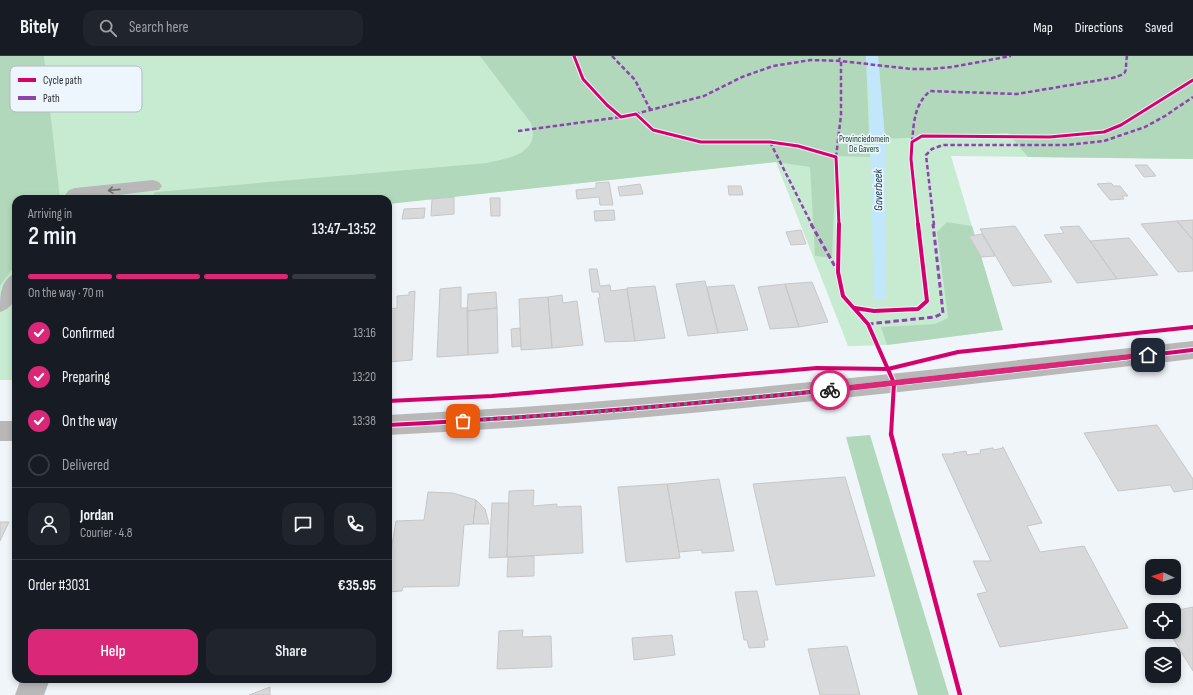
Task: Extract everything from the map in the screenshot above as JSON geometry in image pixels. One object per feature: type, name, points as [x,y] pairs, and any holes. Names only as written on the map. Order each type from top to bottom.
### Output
[{"type":"street","points":[[74,195],[153,186],[148,195]]},
{"type":"street","points":[[0,304],[12,287]]},
{"type":"street","points":[[392,425],[491,420],[625,410],[825,391],[1193,350]]},
{"type":"street","points":[[0,431],[12,431]]},
{"type":"street","points":[[30,695],[34,683]]},
{"type":"green space","name":"Provinciedomein De Gavers","points":[[0,56],[1193,56],[1193,159],[951,156],[1003,330],[887,345],[848,346],[776,162],[392,204],[392,195],[12,195],[12,380],[0,380]]},
{"type":"green space","points":[[0,56],[44,56],[45,66],[10,66],[10,112],[50,112],[60,195],[12,195],[12,270],[0,286]]},
{"type":"green space","points":[[480,56],[866,56],[870,157],[836,156],[832,258],[815,256],[810,167],[776,162],[392,204],[392,195],[153,195],[155,192],[487,163],[515,156],[527,148],[531,143],[533,136],[531,123]]},
{"type":"green space","points":[[878,56],[1193,56],[1193,159],[1028,157],[1008,133],[885,139]]},
{"type":"green space","points":[[947,222],[972,226],[1003,330],[887,345],[881,327],[935,324],[948,318],[937,232]]},
{"type":"green space","points":[[870,435],[949,695],[918,695],[846,437]]},
{"type":"water","name":"Gaverbeek","points":[[866,56],[878,56],[885,139],[886,300],[874,300],[869,96]]},
{"type":"building","points":[[1135,165],[1147,165],[1156,176],[1144,177]]},
{"type":"building","points":[[609,182],[613,205],[600,205],[599,197],[577,199],[576,190],[596,188],[596,183]]},
{"type":"building","points":[[1111,183],[1114,186],[1120,186],[1128,196],[1122,196],[1124,199],[1110,200],[1097,184]]},
{"type":"building","points":[[640,184],[643,194],[620,196],[618,187]]},
{"type":"building","points":[[728,186],[741,186],[743,195],[729,195]]},
{"type":"building","points":[[454,197],[454,214],[431,216],[432,199]]},
{"type":"building","points":[[490,198],[500,198],[500,216],[491,216]]},
{"type":"building","points":[[425,208],[424,218],[402,219],[404,209]]},
{"type":"building","points":[[614,210],[615,220],[595,221],[594,211]]},
{"type":"building","points":[[1193,220],[1193,240],[1177,221]]},
{"type":"building","points":[[1177,221],[1193,240],[1193,271],[1178,272],[1141,224]]},
{"type":"building","points":[[1015,226],[1052,282],[1013,286],[980,229]]},
{"type":"building","points":[[1079,226],[1117,279],[1077,283],[1044,235],[1064,233],[1060,227]]},
{"type":"building","points":[[801,230],[806,244],[791,245],[786,232]]},
{"type":"building","points":[[982,234],[995,256],[981,257],[969,236]]},
{"type":"building","points":[[1129,238],[1158,275],[1117,279],[1090,241]]},
{"type":"building","points":[[589,269],[597,269],[600,286],[610,285],[611,291],[627,289],[635,341],[605,342],[598,298],[600,298],[599,292],[592,292]]},
{"type":"building","points":[[705,281],[718,333],[688,336],[676,284]]},
{"type":"building","points":[[812,282],[828,322],[799,327],[785,284]]},
{"type":"building","points":[[785,284],[799,327],[770,329],[758,287]]},
{"type":"building","points":[[734,285],[748,330],[718,333],[707,287]]},
{"type":"building","points":[[655,286],[665,338],[635,341],[627,288]]},
{"type":"building","points":[[461,287],[461,308],[468,308],[468,355],[437,357],[440,289]]},
{"type":"building","points":[[415,291],[412,360],[392,362],[392,309],[397,308],[397,296],[409,295],[409,292]]},
{"type":"building","points":[[496,292],[497,308],[467,311],[468,294]]},
{"type":"building","points":[[562,295],[563,303],[577,301],[583,345],[552,348],[548,297]]},
{"type":"building","points":[[548,297],[552,348],[521,350],[519,299]]},
{"type":"building","points":[[497,308],[498,353],[468,355],[467,311]]},
{"type":"building","points":[[520,328],[521,346],[512,347],[511,329]]},
{"type":"building","points":[[1157,425],[1193,479],[1193,489],[1174,492],[1170,485],[1118,491],[1084,433]]},
{"type":"building","points":[[1003,447],[1042,523],[1027,526],[1040,552],[1084,546],[1128,628],[1000,647],[977,594],[987,592],[973,561],[991,561],[942,454],[954,454],[953,453],[966,451],[967,455],[981,453],[980,450],[993,448],[994,450],[1003,448]]},
{"type":"building","points":[[845,477],[875,576],[776,585],[753,484]]},
{"type":"building","points":[[719,479],[734,551],[702,553],[702,550],[679,552],[667,484]]},
{"type":"building","points":[[667,484],[680,558],[626,562],[618,487]]},
{"type":"building","points":[[534,490],[533,506],[557,504],[557,507],[581,506],[583,553],[507,557],[509,491]]},
{"type":"building","points":[[428,492],[453,493],[476,500],[473,524],[464,525],[459,586],[403,587],[402,591],[392,592],[392,545],[396,521],[424,520]]},
{"type":"building","points":[[476,500],[485,509],[489,524],[473,524]]},
{"type":"building","points":[[492,503],[509,503],[507,557],[489,558]]},
{"type":"building","points":[[0,522],[9,522],[0,541]]},
{"type":"building","points":[[534,556],[534,576],[507,577],[508,557]]},
{"type":"building","points":[[757,591],[768,640],[764,640],[765,647],[749,648],[747,640],[744,640],[735,592]]},
{"type":"building","points":[[1193,607],[1193,671],[1181,652],[1181,647],[1178,647],[1173,639],[1181,639],[1181,610]]},
{"type":"building","points":[[523,630],[522,637],[551,636],[552,667],[497,669],[499,631]]},
{"type":"building","points":[[672,635],[675,655],[634,660],[632,638]]},
{"type":"building","points":[[847,646],[860,695],[820,695],[808,649]]},
{"type":"building","points":[[270,687],[270,695],[249,695]]},
{"type":"marked path","points":[[612,56],[635,80],[651,111]]},
{"type":"marked path","points":[[635,114],[704,96],[742,77],[773,66],[811,60],[841,61],[911,69],[930,69],[952,67],[1011,56]]},
{"type":"marked path","points":[[912,142],[917,108],[924,96],[930,91],[1017,94],[1112,78],[1123,75],[1127,70],[1127,56]]},
{"type":"marked path","points":[[836,157],[841,115],[841,61],[839,58]]},
{"type":"marked path","points":[[868,324],[935,317],[943,313],[926,155],[932,149],[943,145],[1068,145],[1104,141],[1124,136],[1145,127],[1175,110],[1193,97]]},
{"type":"marked path","points":[[518,131],[621,117]]},
{"type":"marked path","points":[[770,142],[823,247],[837,270]]},
{"type":"cycle path","points":[[574,56],[583,79],[607,105],[621,117],[636,114],[653,130],[701,142],[770,142],[798,146],[836,157],[839,211],[838,272],[843,296],[868,324],[894,383],[890,431],[960,695]]},
{"type":"cycle path","points":[[855,308],[874,311],[918,309],[927,301],[911,159],[912,142],[922,136],[1050,137],[1104,132],[1121,125],[1193,80]]},
{"type":"cycle path","points":[[392,401],[492,396],[817,368],[888,369],[958,352],[1193,327]]},
{"type":"cycle path","points":[[392,425],[489,420],[690,405],[1193,350]]},
{"type":"way so far","points":[[463,421],[610,411],[830,390]]},
{"type":"route","points":[[830,390],[1148,355]]}]
